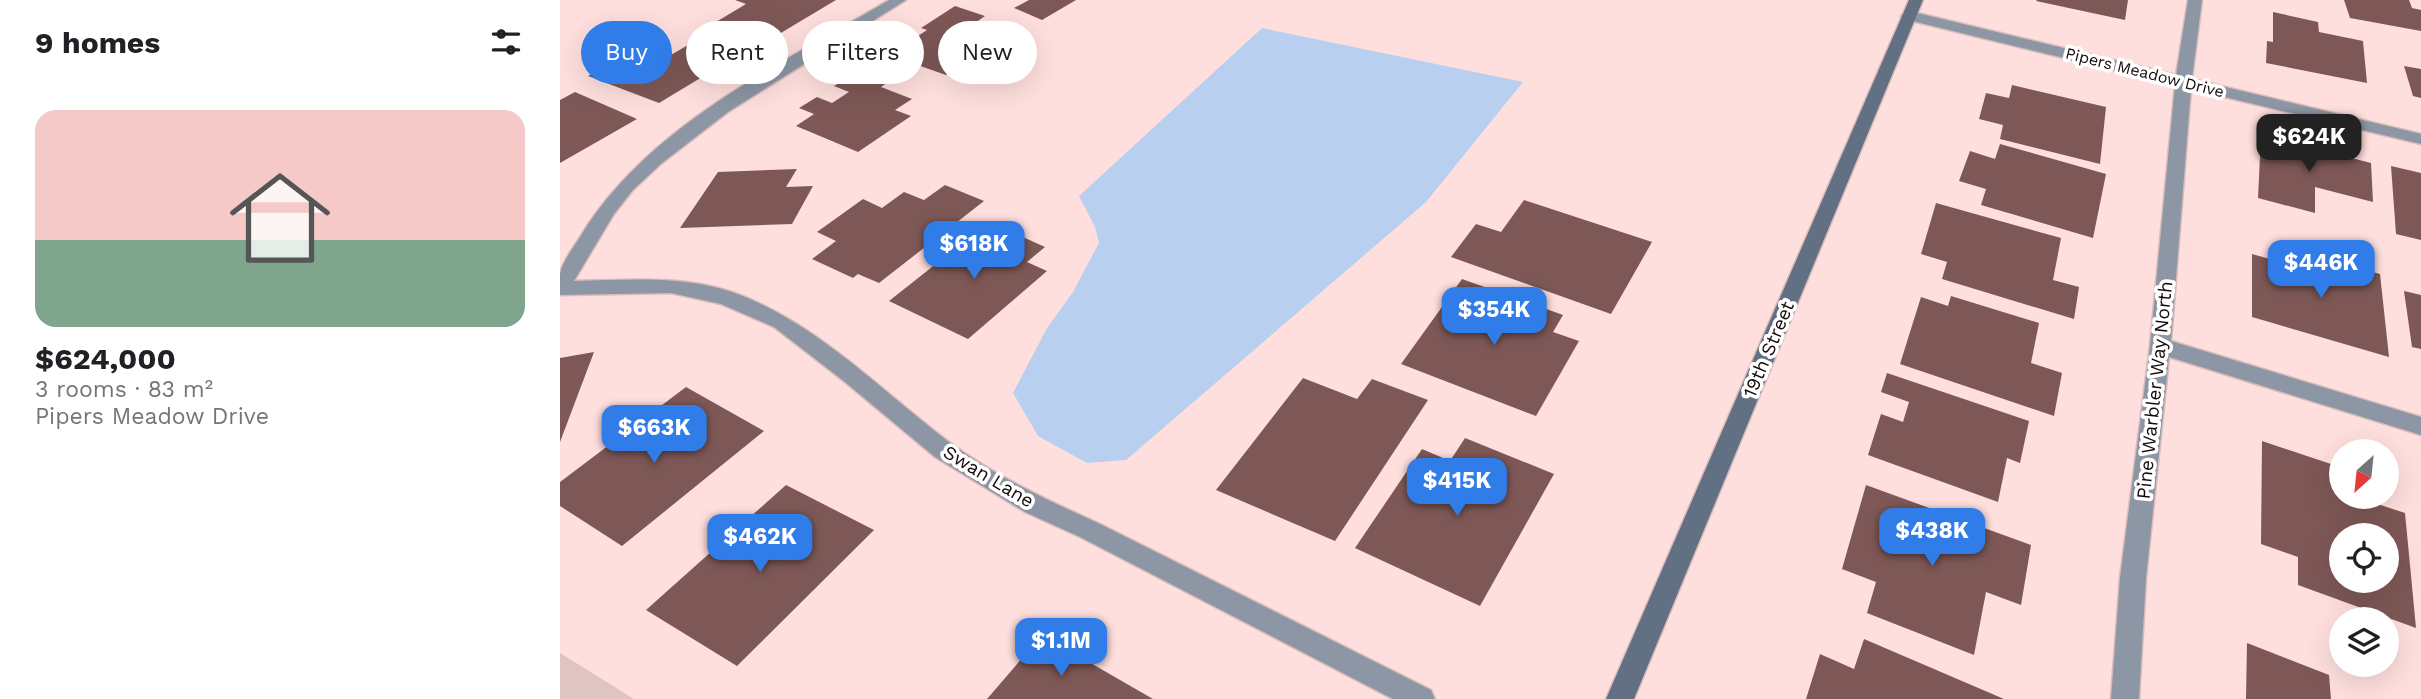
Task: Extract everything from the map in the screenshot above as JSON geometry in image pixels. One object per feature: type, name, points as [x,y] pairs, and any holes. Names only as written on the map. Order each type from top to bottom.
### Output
[{"type":"street","points":[[560,288],[601,219],[627,186],[696,125],[899,0]]},
{"type":"street","name":"Pine Warbler Way North","points":[[2125,699],[2133,578],[2160,346],[2183,82],[2194,0]]},
{"type":"street","name":"Pipers Meadow Drive","points":[[1912,8],[2183,82],[2421,139]]},
{"type":"street","name":"19th Street","points":[[1619,699],[1912,8]]},
{"type":"street","name":"Swan Lane","points":[[560,288],[671,286],[726,298],[781,322],[853,376],[943,450],[1033,505],[1089,530],[1421,699]]},
{"type":"street","points":[[2160,346],[2421,426]]},
{"type":"shaded area","points":[[560,653],[634,699],[560,699]]},
{"type":"water","points":[[1262,28],[1523,82],[1426,202],[1126,460],[1087,463],[1038,436],[1013,393],[1047,328],[1073,292],[1099,243],[1095,227],[1079,196]]},
{"type":"building","points":[[735,0],[836,0],[788,29],[788,21],[718,21],[746,4]]},
{"type":"building","points":[[1029,0],[1076,0],[1042,20],[1014,8]]},
{"type":"building","points":[[2037,0],[2128,0],[2125,20]]},
{"type":"building","points":[[2344,0],[2409,0],[2412,8],[2421,10],[2421,31],[2350,18]]},
{"type":"building","points":[[955,6],[985,16],[978,21],[938,21],[938,72],[924,67],[924,32],[927,30],[924,26]]},
{"type":"building","points":[[2273,12],[2318,22],[2319,32],[2363,41],[2367,83],[2266,63],[2267,41],[2273,42]]},
{"type":"building","points":[[686,46],[686,84],[691,84],[659,103],[609,84],[672,84],[672,54]]},
{"type":"building","points":[[2404,66],[2421,69],[2421,98],[2413,96]]},
{"type":"building","points":[[885,84],[881,87],[912,99],[895,110],[911,116],[858,152],[796,126],[814,114],[799,108],[817,97],[832,103],[849,92],[834,86]]},
{"type":"building","points":[[2012,85],[2106,107],[2100,164],[2000,139],[2003,125],[1979,119],[1986,93],[2009,98]]},
{"type":"building","points":[[575,92],[637,119],[560,163],[560,100]]},
{"type":"building","points":[[2261,135],[2371,163],[2373,202],[2315,187],[2315,213],[2258,198]]},
{"type":"building","points":[[2000,144],[2106,174],[2093,238],[1981,205],[1986,189],[1959,181],[1970,151],[1995,159]]},
{"type":"building","points":[[2391,166],[2421,173],[2421,240],[2396,234]]},
{"type":"building","points":[[797,169],[786,187],[813,186],[792,224],[680,228],[718,172]]},
{"type":"building","points":[[945,185],[984,201],[879,283],[858,274],[853,278],[812,259],[836,241],[817,232],[863,199],[882,208],[904,192],[924,200]]},
{"type":"building","points":[[1524,200],[1652,242],[1611,314],[1451,257],[1476,224],[1501,232]]},
{"type":"building","points":[[1936,203],[2061,238],[2053,280],[2079,287],[2074,319],[1942,279],[1947,262],[1921,254]]},
{"type":"building","points":[[989,222],[1045,247],[1027,262],[1047,271],[968,339],[889,301]]},
{"type":"building","points":[[2284,248],[2380,274],[2389,357],[2252,317],[2252,254],[2284,263]]},
{"type":"building","points":[[1462,279],[1563,315],[1553,332],[1579,341],[1536,416],[1401,364]]},
{"type":"building","points":[[2404,291],[2421,295],[2421,349],[2412,347]]},
{"type":"building","points":[[1951,296],[2039,323],[2031,363],[2062,373],[2054,416],[1900,364],[1921,297],[1948,306]]},
{"type":"building","points":[[594,352],[560,442],[560,358]]},
{"type":"building","points":[[1887,373],[2029,421],[2020,463],[2007,458],[1998,502],[1868,455],[1881,414],[1903,422],[1909,402],[1881,392]]},
{"type":"building","points":[[1303,378],[1357,399],[1372,379],[1428,400],[1335,541],[1216,490]]},
{"type":"building","points":[[686,387],[764,431],[622,546],[560,506],[560,482]]},
{"type":"building","points":[[1465,438],[1554,474],[1480,606],[1355,548],[1422,449],[1450,461]]},
{"type":"building","points":[[2262,441],[2329,463],[2329,509],[2393,509],[2405,513],[2416,628],[2399,622],[2399,607],[2358,607],[2298,585],[2298,557],[2261,544]]},
{"type":"building","points":[[786,485],[874,530],[737,666],[646,610]]},
{"type":"building","points":[[1866,485],[2031,545],[2021,605],[1986,592],[1974,655],[1867,613],[1876,582],[1842,569]]},
{"type":"building","points":[[1042,635],[1153,699],[987,699]]},
{"type":"building","points":[[1864,639],[2004,699],[1806,699],[1820,654],[1854,669]]},
{"type":"building","points":[[2247,643],[2329,675],[2331,699],[2246,699]]}]
